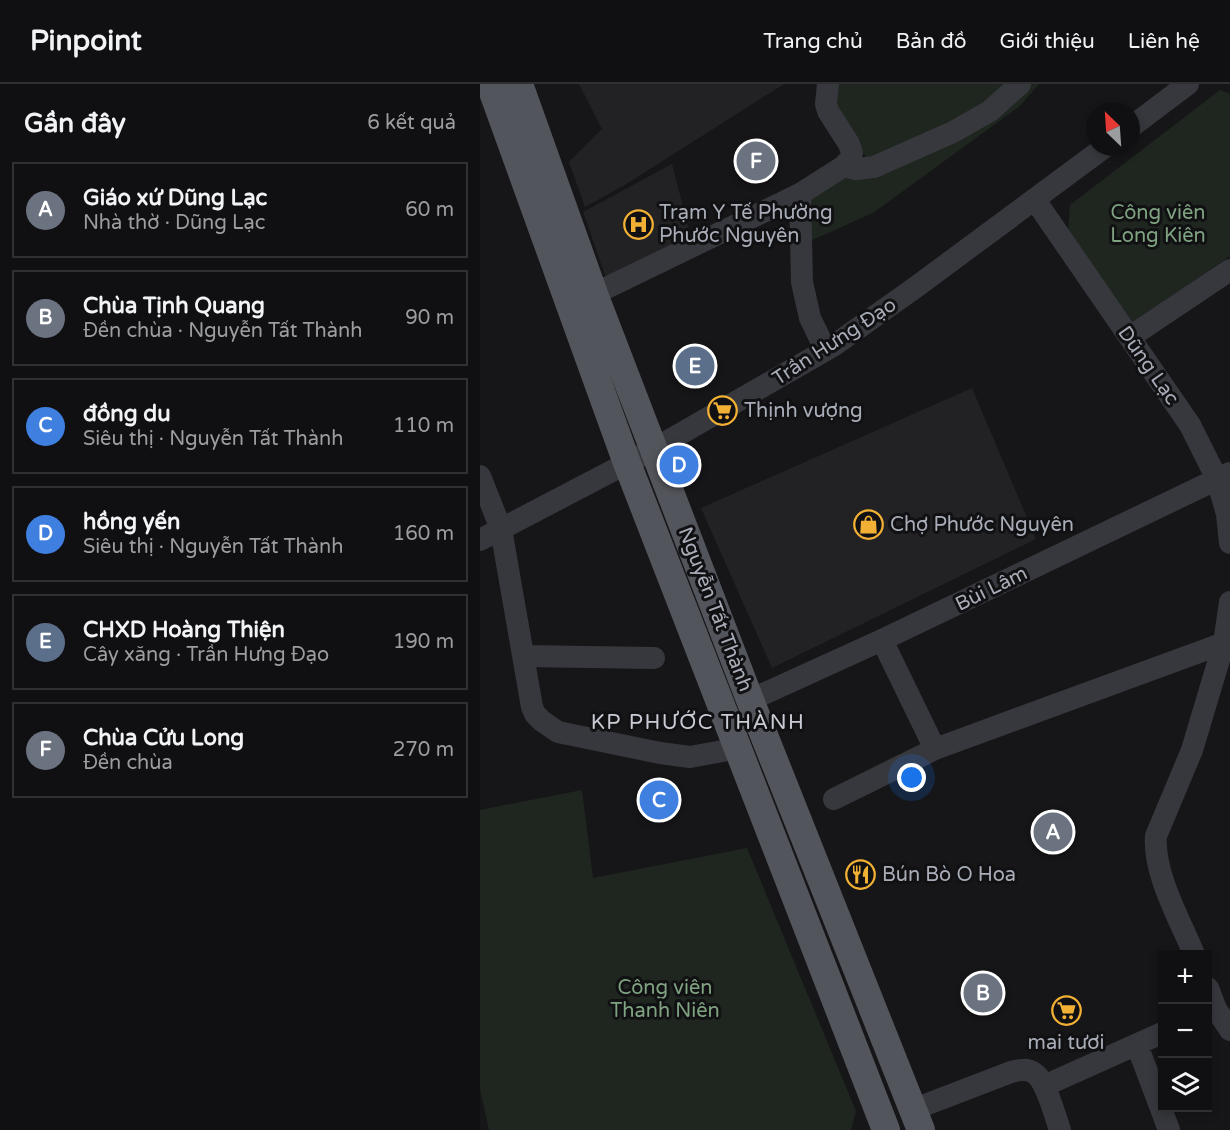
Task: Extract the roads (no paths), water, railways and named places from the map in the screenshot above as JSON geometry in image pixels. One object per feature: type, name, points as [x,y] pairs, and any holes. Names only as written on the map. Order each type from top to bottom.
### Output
[{"type":"main road","name":"Nguyễn Tất Thành","points":[[490,84],[627,463],[886,1130]]},
{"type":"main road","name":"Nguyễn Tất Thành","points":[[519,84],[594,294],[750,700],[916,1120]]},
{"type":"street","points":[[594,294],[800,194],[844,166],[852,153],[849,144],[828,111],[828,84]]},
{"type":"street","points":[[844,166],[856,169],[874,167],[953,132],[990,111],[1020,84]]},
{"type":"street","points":[[1140,121],[1188,84]]},
{"type":"street","name":"Trần Hưng Đạo","points":[[480,540],[654,449],[833,345],[916,287],[1093,156]]},
{"type":"street","points":[[800,194],[802,282],[810,318],[825,349]]},
{"type":"street","name":"Dũng Lạc","points":[[1035,200],[1224,476],[1230,543]]},
{"type":"street","points":[[1130,337],[1230,270]]},
{"type":"street","points":[[480,476],[501,529],[535,714],[558,732],[677,756],[690,757],[738,748]]},
{"type":"street","name":"Bùi Lâm","points":[[750,700],[882,640],[1224,476]]},
{"type":"street","points":[[1192,950],[1160,871],[1155,851],[1156,836],[1192,750],[1224,643],[1230,602]]},
{"type":"street","points":[[882,640],[934,749]]},
{"type":"street","points":[[834,799],[934,749],[1224,643]]},
{"type":"street","points":[[523,656],[654,658]]},
{"type":"street","points":[[1212,1011],[1230,1030]]},
{"type":"street","points":[[1044,1086],[1158,1035]]},
{"type":"street","points":[[1137,1045],[1169,1130]]},
{"type":"street","points":[[916,1120],[1020,1070],[1032,1071],[1039,1077],[1060,1130]]},
{"type":"place","name":"Chùa Cửu Long","points":[[756,161]]},
{"type":"place","name":"Trạm Y Tế Phường Phước Nguyên","points":[[638,224]]},
{"type":"place","name":"CHXD Hoàng Thiện","points":[[695,366]]},
{"type":"place","name":"Thịnh vượng","points":[[723,410]]},
{"type":"place","name":"hồng yến","points":[[679,465]]},
{"type":"place","name":"Chợ Phước Nguyên","points":[[869,524]]},
{"type":"place","name":"đồng du","points":[[659,800]]},
{"type":"place","name":"Giáo xứ Dũng Lạc","points":[[1053,832]]},
{"type":"place","name":"Bún Bò O Hoa","points":[[861,874]]},
{"type":"place","name":"Chùa Tịnh Quang","points":[[983,993]]},
{"type":"place","name":"mai tươi","points":[[1066,1011]]},
{"type":"district","name":"KP PHƯỚC THÀNH","points":[[698,722]]},
{"type":"park label","name":"Công viên Long Kiên","points":[[1158,224]]},
{"type":"park label","name":"Công viên Thanh Niên","points":[[665,998]]}]
